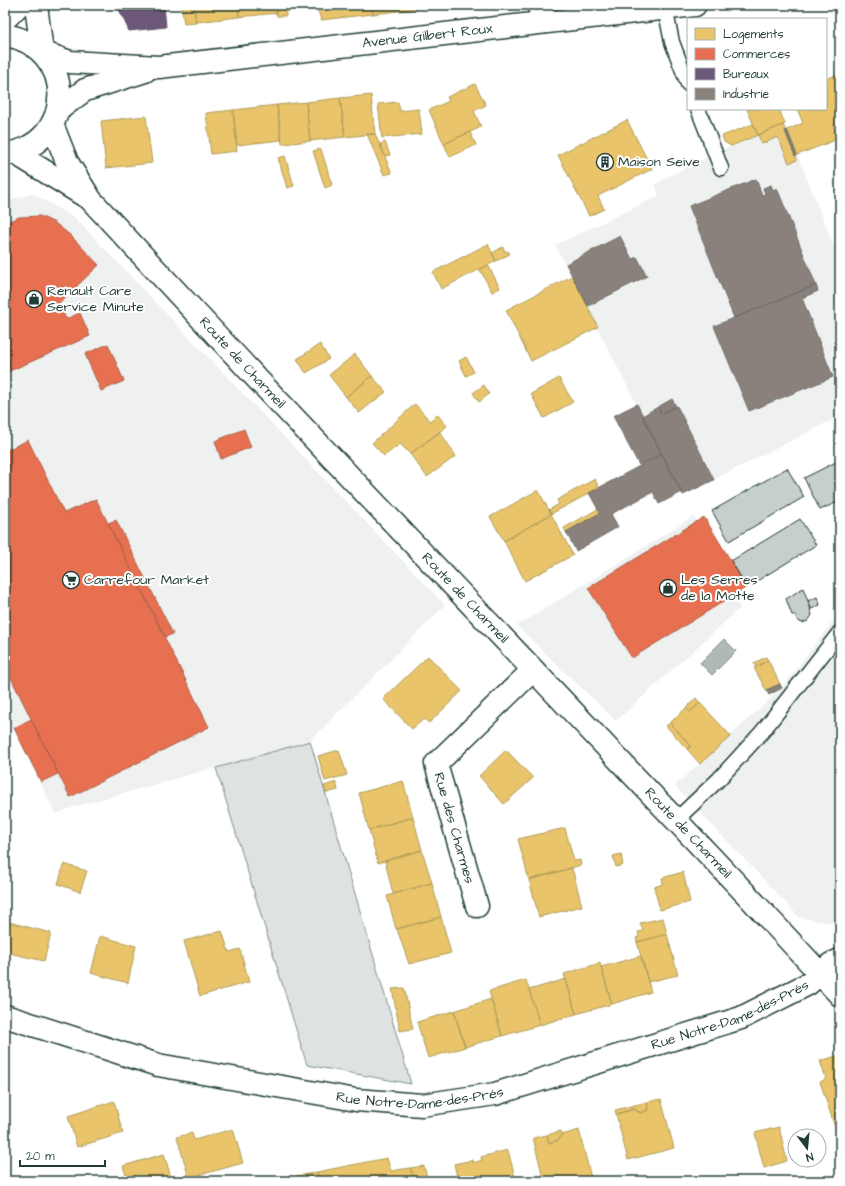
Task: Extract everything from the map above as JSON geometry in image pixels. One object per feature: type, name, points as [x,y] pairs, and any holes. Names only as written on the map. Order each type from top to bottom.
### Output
[{"type":"main road","points":[[5,19],[19,5]]},
{"type":"main road","points":[[36,5],[42,52]]},
{"type":"main road","name":"Avenue Gilbert Roux","points":[[10,153],[30,147],[42,137],[55,117],[85,90],[159,67],[542,14],[665,8],[695,5]]},
{"type":"main road","points":[[5,35],[30,42],[42,52],[52,64],[58,79],[60,94],[55,117]]},
{"type":"main road","name":"Avenue Gilbert Roux","points":[[42,52],[70,62],[159,67]]},
{"type":"main road","name":"Route de Charmeil","points":[[55,117],[67,162],[90,200],[261,383],[821,973],[840,995]]},
{"type":"main road","name":"Route de Charmeil","points":[[10,153],[90,200]]},
{"type":"main road","name":"Rue des Charmes","points":[[477,906],[436,764],[533,670]]},
{"type":"main road","name":"Rue Notre-Dame-des-Prés","points":[[5,1016],[158,1065],[356,1100],[422,1105],[495,1094],[742,1018],[808,984],[831,964],[840,960]]},
{"type":"lane","points":[[665,8],[672,42],[687,81]]},
{"type":"lane","points":[[698,110],[721,168]]},
{"type":"lane","points":[[676,820],[719,780],[762,732],[840,632]]},
{"type":"shaded area","points":[[785,124],[840,261],[840,416],[683,495],[555,245],[659,196],[655,184],[692,164]]},
{"type":"shaded area","points":[[33,194],[75,218],[445,605],[310,741],[74,807],[56,814],[5,713],[5,201]]},
{"type":"shaded area","points":[[694,516],[740,608],[616,721],[517,626]]},
{"type":"shaded area","points":[[840,612],[840,925],[799,917],[675,786],[782,688]]},
{"type":"shaded area","points":[[724,639],[736,651],[712,675],[700,663]]},
{"type":"shaded area","points":[[310,741],[411,1084],[307,1065],[216,768]]},
{"type":"building: Logements","points":[[181,5],[194,5],[196,23],[184,24]]},
{"type":"building: Logements","points":[[194,5],[238,5],[239,17],[196,22]]},
{"type":"building: Logements","points":[[238,5],[276,5],[277,13],[239,17]]},
{"type":"building: Logements","points":[[276,5],[312,5],[312,9],[286,11],[286,16],[277,16]]},
{"type":"building: Logements","points":[[316,5],[372,5],[373,14],[321,20]]},
{"type":"building: Logements","points":[[372,5],[415,5],[417,9],[373,14]]},
{"type":"building: Logements","points":[[836,75],[840,85],[840,123],[833,125],[838,139],[797,155],[787,130],[803,123],[797,110],[827,110],[827,79]]},
{"type":"building: Logements","points":[[475,84],[486,105],[474,111],[481,127],[444,144],[429,110],[449,101],[447,97]]},
{"type":"building: Logements","points":[[371,95],[375,134],[345,137],[340,98]]},
{"type":"building: Logements","points":[[340,98],[345,137],[310,141],[306,102]]},
{"type":"building: Logements","points":[[306,102],[310,141],[282,144],[277,105]]},
{"type":"building: Logements","points":[[398,102],[400,111],[419,109],[422,134],[382,138],[378,104]]},
{"type":"building: Logements","points":[[277,105],[281,140],[237,145],[233,110]]},
{"type":"building: Logements","points":[[233,110],[237,151],[211,154],[206,113]]},
{"type":"building: Logements","points":[[747,110],[779,110],[785,124],[758,135]]},
{"type":"building: Logements","points":[[146,116],[152,163],[106,168],[101,121]]},
{"type":"building: Logements","name":"Maison Seive","points":[[627,120],[652,169],[598,196],[604,209],[589,216],[558,155]]},
{"type":"building: Logements","points":[[753,124],[758,135],[731,146],[724,142],[722,136]]},
{"type":"building: Logements","points":[[783,125],[797,160],[789,163],[778,137],[762,144],[758,135]]},
{"type":"building: Logements","points":[[470,132],[476,145],[450,157],[444,144]]},
{"type":"building: Logements","points":[[367,134],[375,134],[392,173],[384,175]]},
{"type":"building: Logements","points":[[385,142],[390,155],[385,156],[380,144]]},
{"type":"building: Logements","points":[[321,149],[332,185],[325,188],[313,151]]},
{"type":"building: Logements","points":[[285,156],[294,186],[287,188],[278,158]]},
{"type":"building: Logements","points":[[488,244],[496,261],[441,289],[433,272]]},
{"type":"building: Logements","points":[[503,247],[505,252],[508,251],[510,254],[496,261],[492,253]]},
{"type":"building: Logements","points":[[488,265],[500,288],[492,292],[480,270]]},
{"type":"building: Logements","points":[[572,276],[598,327],[531,361],[506,310]]},
{"type":"building: Logements","points":[[320,344],[329,359],[306,373],[297,359]]},
{"type":"building: Logements","points":[[355,354],[372,376],[346,397],[329,375]]},
{"type":"building: Logements","points":[[466,357],[474,372],[466,376],[459,361]]},
{"type":"building: Logements","points":[[372,376],[386,392],[359,413],[346,397]]},
{"type":"building: Logements","points":[[559,378],[573,402],[544,418],[531,394]]},
{"type":"building: Logements","points":[[484,385],[489,394],[479,402],[473,393]]},
{"type":"building: Logements","points":[[415,404],[430,421],[437,414],[447,426],[410,454],[400,444],[384,456],[372,443]]},
{"type":"building: Logements","points":[[440,432],[456,456],[427,477],[410,454]]},
{"type":"building: Logements","points":[[595,479],[599,488],[551,514],[549,510],[559,504],[557,500]]},
{"type":"building: Logements","points":[[538,490],[551,514],[504,541],[490,517]]},
{"type":"building: Logements","points":[[598,509],[600,513],[566,532],[564,528]]},
{"type":"building: Logements","points":[[551,514],[573,555],[525,581],[504,541]]},
{"type":"building: Logements","points":[[428,656],[462,691],[429,723],[424,719],[412,729],[383,699]]},
{"type":"building: Logements","points":[[766,657],[768,660],[756,667],[754,663]]},
{"type":"building: Logements","points":[[768,660],[780,684],[766,690],[754,668]]},
{"type":"building: Logements","points":[[696,698],[700,703],[690,712],[686,708]]},
{"type":"building: Logements","points":[[700,703],[731,736],[700,764],[687,749],[691,746],[670,723],[686,708],[690,712]]},
{"type":"building: Logements","points":[[670,723],[691,746],[687,749],[666,726]]},
{"type":"building: Logements","points":[[339,750],[347,775],[325,781],[318,756]]},
{"type":"building: Logements","points":[[506,750],[533,778],[504,804],[479,776]]},
{"type":"building: Logements","points":[[403,781],[413,817],[369,830],[359,793]]},
{"type":"building: Logements","points":[[336,782],[338,790],[326,793],[324,786]]},
{"type":"building: Logements","points":[[413,817],[422,850],[378,863],[369,830]]},
{"type":"building: Logements","points":[[565,828],[574,861],[580,860],[581,865],[529,880],[518,839]]},
{"type":"building: Logements","points":[[422,850],[432,883],[393,894],[385,861]]},
{"type":"building: Logements","points":[[621,854],[623,865],[616,867],[613,856]]},
{"type":"building: Logements","points":[[64,864],[87,871],[80,892],[58,884]]},
{"type":"building: Logements","points":[[572,868],[582,906],[539,917],[529,880]]},
{"type":"building: Logements","points":[[683,872],[690,902],[660,910],[654,887],[663,884],[662,878]]},
{"type":"building: Logements","points":[[432,883],[441,917],[396,929],[387,896]]},
{"type":"building: Logements","points":[[441,917],[451,953],[409,964],[397,929]]},
{"type":"building: Logements","points":[[663,918],[667,934],[637,942],[636,938],[639,937],[638,932],[643,931],[640,923]]},
{"type":"building: Logements","points":[[5,921],[51,933],[44,961],[5,952]]},
{"type":"building: Logements","points":[[222,931],[229,952],[240,949],[249,982],[200,996],[184,941]]},
{"type":"building: Logements","points":[[667,934],[678,975],[648,982],[637,942]]},
{"type":"building: Logements","points":[[100,936],[136,946],[128,983],[91,973]]},
{"type":"building: Logements","points":[[641,956],[651,992],[612,1004],[601,967]]},
{"type":"building: Logements","points":[[600,963],[612,1004],[576,1014],[564,974]]},
{"type":"building: Logements","points":[[566,979],[576,1014],[540,1025],[529,990]]},
{"type":"building: Logements","points":[[526,980],[540,1025],[502,1036],[489,991]]},
{"type":"building: Logements","points":[[404,988],[413,1029],[400,1031],[392,989]]},
{"type":"building: Logements","points":[[491,999],[502,1036],[465,1047],[454,1011]]},
{"type":"building: Logements","points":[[454,1011],[465,1047],[428,1058],[417,1022]]},
{"type":"building: Logements","points":[[840,1055],[840,1142],[820,1082],[826,1079],[820,1061]]},
{"type":"building: Logements","points":[[661,1099],[674,1148],[628,1160],[616,1114],[634,1109],[640,1113],[648,1110],[647,1102]]},
{"type":"building: Logements","points":[[114,1101],[123,1133],[77,1147],[68,1116]]},
{"type":"building: Logements","points":[[647,1102],[648,1110],[640,1113],[634,1109],[616,1114],[615,1110]]},
{"type":"building: Logements","points":[[779,1127],[787,1161],[764,1168],[755,1133]]},
{"type":"building: Logements","points":[[233,1129],[243,1163],[189,1178],[177,1137],[192,1133],[194,1140]]},
{"type":"building: Logements","points":[[579,1130],[591,1178],[581,1181],[544,1181],[533,1138],[547,1135],[549,1143],[558,1140],[562,1135]]},
{"type":"building: Logements","points":[[561,1131],[562,1135],[558,1140],[549,1143],[547,1135]]},
{"type":"building: Logements","points":[[508,1150],[516,1181],[458,1181],[454,1164],[472,1160],[473,1163],[482,1160],[481,1157]]},
{"type":"building: Logements","points":[[164,1154],[172,1181],[128,1181],[123,1166]]},
{"type":"building: Logements","points":[[387,1158],[391,1171],[410,1168],[415,1181],[319,1181],[317,1172]]},
{"type":"building: Logements","points":[[424,1166],[428,1181],[415,1181],[410,1168]]},
{"type":"building: Logements","points":[[317,1172],[319,1181],[274,1181]]},
{"type":"building: Commerces","name":"Renault Care Service Minute","points":[[40,216],[55,223],[70,235],[99,265],[59,303],[66,319],[80,313],[90,336],[5,373],[5,223],[19,217]]},
{"type":"building: Commerces","points":[[108,344],[124,381],[101,391],[85,354]]},
{"type":"building: Commerces","points":[[244,429],[251,447],[221,459],[215,441]]},
{"type":"building: Commerces","name":"Carrefour Market","points":[[28,440],[64,513],[96,499],[209,727],[70,797],[5,666],[5,451]]},
{"type":"building: Commerces","name":"Les Serres de la Motte","points":[[704,517],[747,587],[632,658],[588,588]]},
{"type":"building: Commerces","points":[[116,520],[173,634],[165,637],[108,523]]},
{"type":"building: Commerces","points":[[840,663],[840,675],[836,668]]},
{"type":"building: Commerces","points":[[31,719],[58,774],[41,782],[14,728]]},
{"type":"building: Bureaux","points":[[117,5],[164,5],[166,27],[129,31]]},
{"type":"building: Industrie","points":[[787,130],[797,155],[795,156],[785,131]]},
{"type":"building: Industrie","points":[[756,179],[762,195],[765,194],[763,188],[771,185],[773,190],[777,188],[816,285],[734,318],[689,206]]},
{"type":"building: Industrie","points":[[620,236],[632,259],[637,257],[647,276],[588,306],[566,264]]},
{"type":"building: Industrie","points":[[816,285],[818,291],[802,298],[833,377],[749,411],[714,326]]},
{"type":"building: Industrie","points":[[672,399],[676,406],[661,414],[658,407]]},
{"type":"building: Industrie","points":[[637,404],[662,454],[639,465],[613,416]]},
{"type":"building: Industrie","points":[[677,406],[714,480],[683,495],[642,416],[658,407],[661,414]]},
{"type":"building: Industrie","points":[[662,454],[682,492],[659,504],[653,492],[611,514],[618,527],[576,551],[566,532],[600,513],[589,493]]},
{"type":"building: Industrie","points":[[780,684],[782,688],[769,695],[766,690]]},
{"type":"building: Autres","points":[[840,460],[840,501],[820,510],[804,478]]},
{"type":"building: Autres","points":[[787,468],[804,497],[729,541],[712,511]]},
{"type":"building: Autres","points":[[800,519],[816,545],[747,587],[731,561]]},
{"type":"building: Autres","points":[[803,588],[812,615],[808,621],[802,623],[797,620],[795,615],[792,615],[786,599]]},
{"type":"building: Autres","points":[[817,597],[820,605],[811,609],[808,601]]},
{"type":"railway","points":[[827,1181],[840,1177]]},
{"type":"place","name":"Maison Seive","points":[[605,162]]},
{"type":"place","name":"Renault Care Service Minute","points":[[34,299]]},
{"type":"place","name":"Carrefour Market","points":[[71,580]]},
{"type":"place","name":"Les Serres de la Motte","points":[[668,588]]}]
